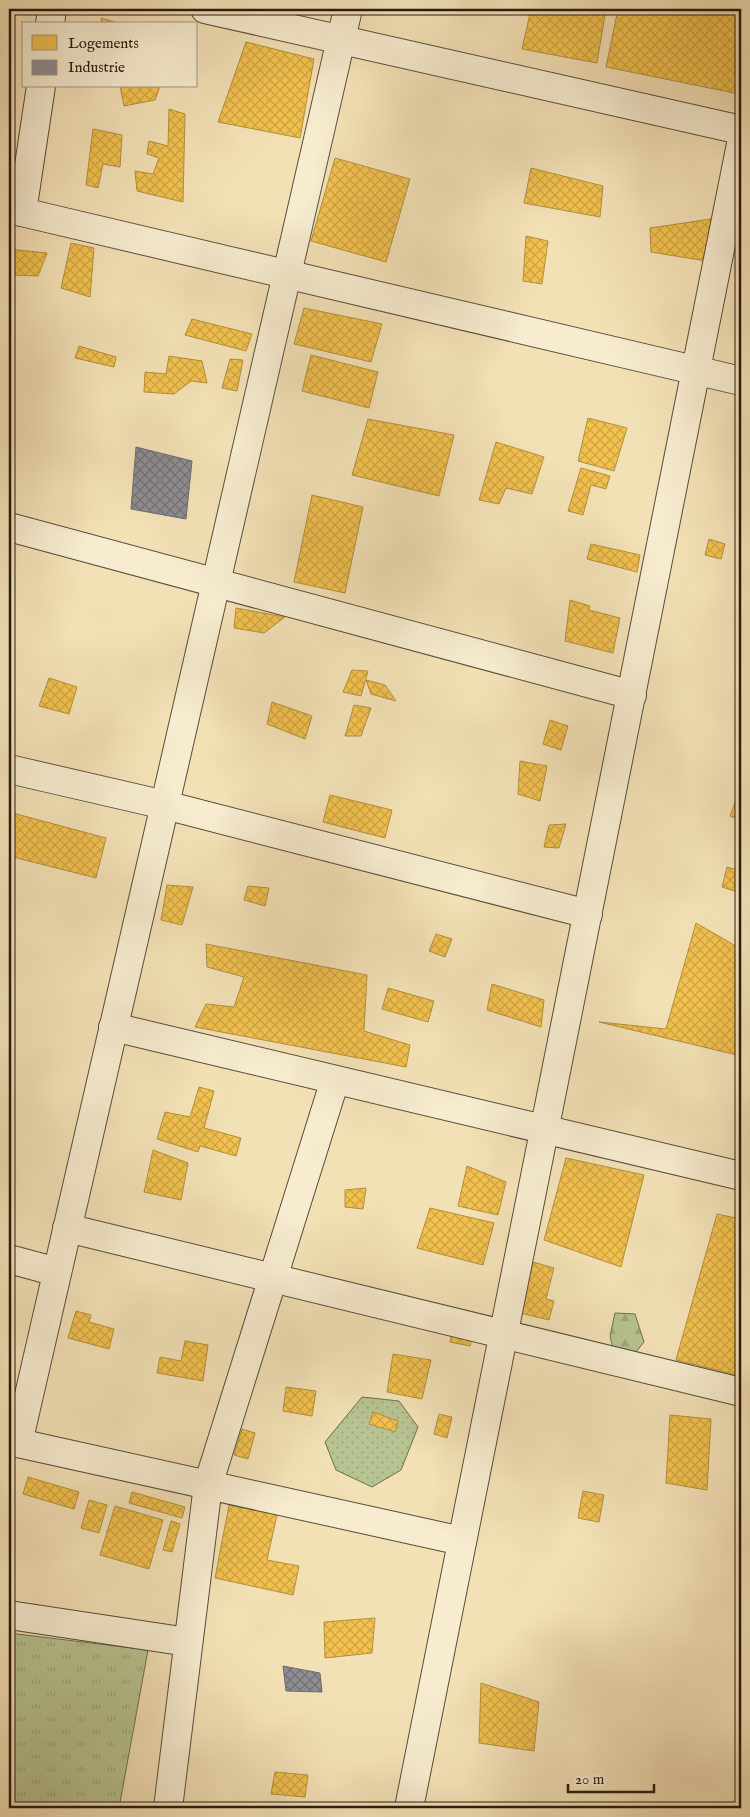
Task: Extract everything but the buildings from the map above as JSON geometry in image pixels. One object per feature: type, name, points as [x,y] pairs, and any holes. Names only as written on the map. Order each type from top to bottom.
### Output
[{"type":"street","points":[[50,22],[52,9]]},
{"type":"street","points":[[206,9],[741,130]]},
{"type":"street","points":[[348,9],[68,1228],[13,1442],[462,1541]]},
{"type":"street","points":[[41,88],[15,211],[741,380]]},
{"type":"street","points":[[410,1808],[741,144]]},
{"type":"street","points":[[9,527],[632,695]]},
{"type":"street","points":[[9,769],[165,805],[588,914]]},
{"type":"street","points":[[113,1028],[741,1176]]},
{"type":"street","points":[[168,1808],[208,1485],[335,1080]]},
{"type":"street","points":[[68,1228],[741,1392]]},
{"type":"street","points":[[9,1259],[57,1272]]},
{"type":"street","points":[[9,1615],[188,1642]]},
{"type":"green space","points":[[615,1313],[635,1314],[644,1342],[631,1358],[614,1353],[610,1336]]},
{"type":"green space","points":[[362,1397],[399,1401],[418,1427],[401,1470],[372,1487],[336,1470],[325,1442]]},
{"type":"green space","points":[[9,1633],[148,1650],[119,1808],[9,1808]]}]
